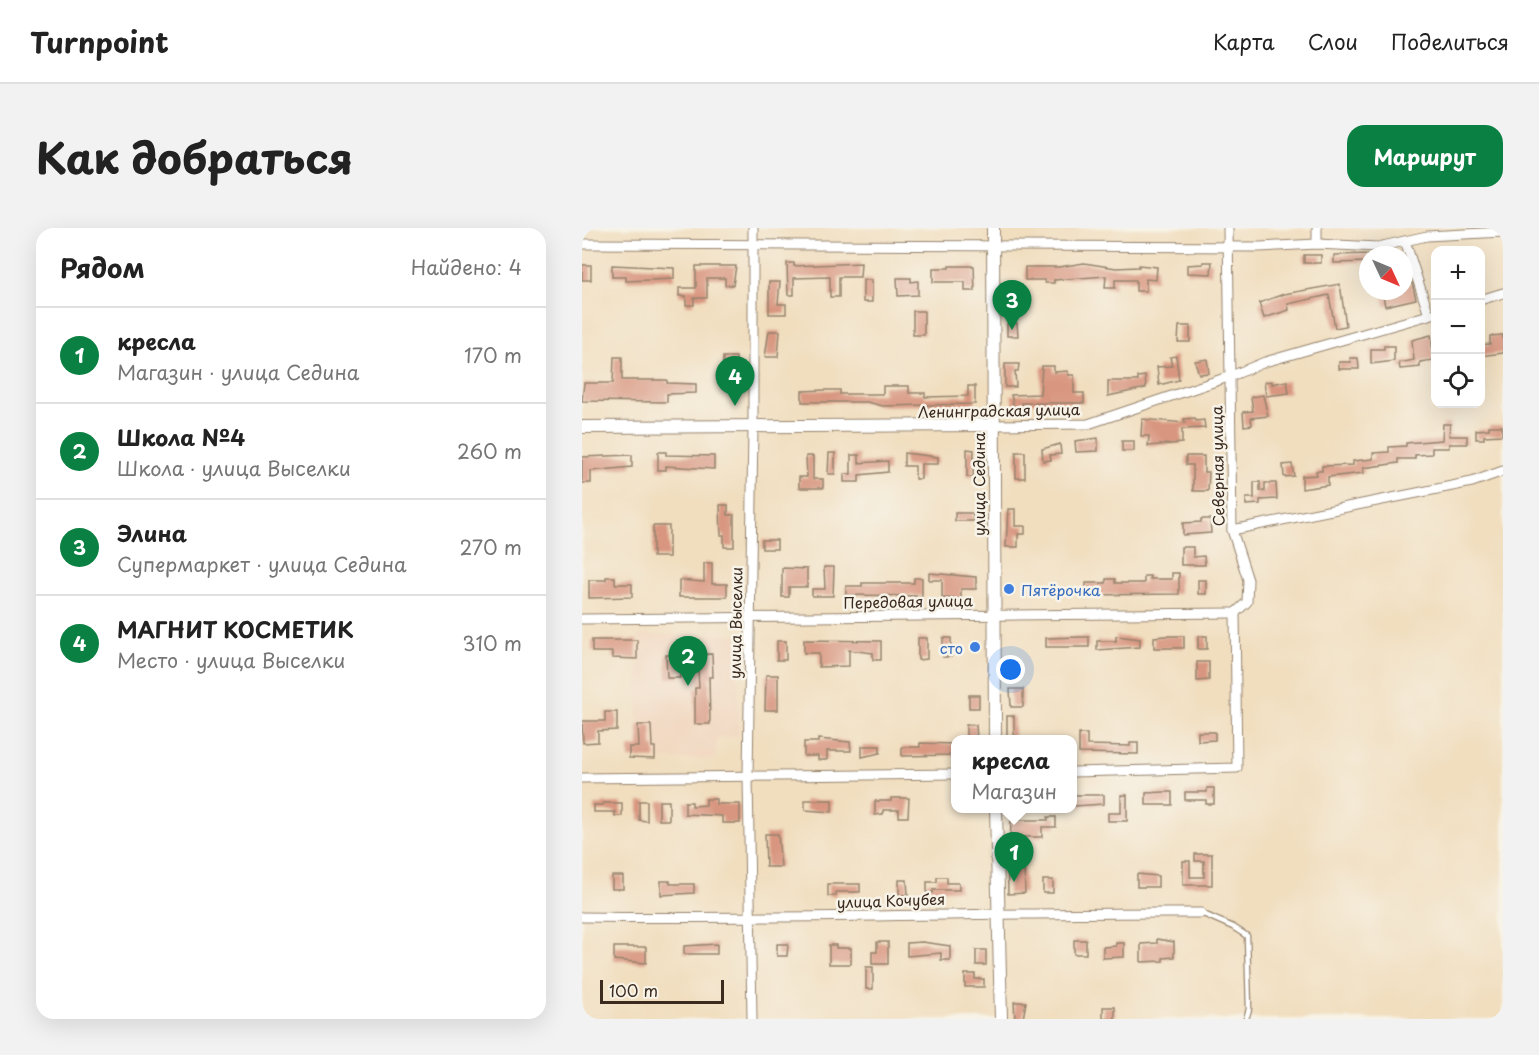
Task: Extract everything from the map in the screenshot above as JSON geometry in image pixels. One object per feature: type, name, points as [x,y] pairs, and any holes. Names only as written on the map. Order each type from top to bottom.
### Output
[{"type":"main road","name":"улица Седина","points":[[993,228],[995,735]]},
{"type":"main road","name":"Ленинградская улица","points":[[582,427],[753,428],[993,425]]},
{"type":"main road","points":[[996,813],[1001,1019]]},
{"type":"street","name":"улица Выселки","points":[[752,1019],[748,777],[753,428],[753,228]]},
{"type":"street","name":"Северная улица","points":[[1077,772],[1237,768],[1235,613],[1247,602],[1248,580],[1232,530],[1228,228]]},
{"type":"street","points":[[1317,228],[1317,244]]},
{"type":"street","points":[[582,244],[1228,246],[1317,244],[1378,247],[1427,236],[1503,232]]},
{"type":"street","points":[[1405,241],[1431,311]]},
{"type":"street","points":[[1485,298],[1503,293]]},
{"type":"street","name":"Ленинградская улица","points":[[993,425],[1088,424],[1231,376],[1265,362],[1431,314]]},
{"type":"street","points":[[1232,530],[1472,482],[1503,471]]},
{"type":"street","name":"Передовая улица","points":[[582,619],[1235,613]]},
{"type":"street","points":[[582,778],[951,774]]},
{"type":"street","name":"улица Кочубея","points":[[582,917],[750,919],[999,912],[1201,913]]},
{"type":"lane","points":[[1201,913],[1247,936],[1249,1009],[1246,1019]]},
{"type":"shaded area","points":[[738,634],[739,736],[717,738],[715,759],[637,759],[639,635]]},
{"type":"building","points":[[1359,254],[1359,262],[1334,263],[1334,255]]},
{"type":"building","points":[[1304,255],[1321,255],[1321,263],[1304,263]]},
{"type":"building","points":[[1203,262],[1212,262],[1211,274],[1187,273],[1187,265],[1203,264]]},
{"type":"building","points":[[787,263],[794,263],[794,266],[861,263],[860,277],[839,277],[839,297],[830,297],[830,277],[794,278],[794,295],[788,295]]},
{"type":"building","points":[[1084,263],[1116,268],[1139,267],[1139,265],[1157,267],[1156,280],[1146,279],[1146,291],[1136,291],[1136,280],[1115,280],[1115,288],[1105,288],[1106,276],[1054,280],[1054,283],[1045,283],[1045,280],[1025,280],[1025,267],[1059,267]]},
{"type":"building","points":[[582,265],[591,265],[591,280],[582,280]]},
{"type":"building","points":[[612,265],[674,268],[674,279],[626,281],[626,277],[612,277]]},
{"type":"building","points":[[696,266],[736,266],[733,285],[725,285],[725,278],[707,278],[707,298],[694,298],[694,305],[686,305],[686,296],[679,296],[679,288],[696,288]]},
{"type":"building","points":[[949,266],[974,266],[975,291],[965,291],[965,282],[933,282],[933,268],[949,268]]},
{"type":"building","points":[[897,278],[911,278],[911,282],[918,281],[918,295],[898,296]]},
{"type":"building","points":[[863,280],[872,280],[872,302],[863,302]]},
{"type":"building","points":[[769,282],[780,282],[778,304],[786,304],[786,314],[769,314]]},
{"type":"building","points":[[1340,284],[1346,326],[1335,328],[1329,295],[1288,304],[1289,310],[1264,318],[1259,303],[1284,294]]},
{"type":"building","points":[[1384,300],[1412,300],[1385,306]]},
{"type":"building","points":[[913,311],[924,311],[924,335],[913,335]]},
{"type":"building","points":[[1017,323],[1018,336],[1007,336],[1007,324]]},
{"type":"building","points":[[1179,326],[1190,326],[1190,342],[1178,342]]},
{"type":"building","points":[[769,331],[780,331],[778,357],[765,357]]},
{"type":"building","points":[[1431,335],[1431,360],[1420,362],[1420,367],[1400,369],[1399,363],[1414,360],[1412,340]]},
{"type":"building","points":[[1503,335],[1503,353],[1485,355],[1485,344],[1490,344],[1490,336]]},
{"type":"building","points":[[1384,346],[1394,346],[1394,361],[1371,364],[1371,349],[1384,349]]},
{"type":"building","points":[[1176,356],[1179,380],[1159,385],[1157,367],[1172,366],[1170,357]]},
{"type":"building","points":[[614,357],[622,357],[622,380],[667,380],[667,383],[696,384],[696,393],[667,394],[667,402],[582,401],[584,383],[613,383]]},
{"type":"building","points":[[723,357],[736,357],[736,366],[723,366]]},
{"type":"building","points":[[1350,358],[1358,358],[1359,369],[1339,369],[1339,362],[1351,362]]},
{"type":"building","points":[[1207,359],[1209,373],[1199,374],[1195,361]]},
{"type":"building","points":[[1005,364],[1019,364],[1018,371],[1015,371],[1016,387],[1005,387]]},
{"type":"building","points":[[1042,366],[1054,366],[1054,372],[1068,371],[1068,375],[1074,375],[1074,393],[1084,393],[1084,403],[1022,403],[1022,407],[1014,407],[1011,395],[1040,394]]},
{"type":"building","points":[[1145,376],[1146,388],[1108,396],[1108,381],[1138,381],[1138,377]]},
{"type":"building","points":[[1272,381],[1272,384],[1287,381],[1289,393],[1266,396],[1264,382]]},
{"type":"building","points":[[883,386],[909,386],[909,393],[925,393],[925,397],[968,396],[968,386],[975,386],[975,404],[883,406],[867,402],[802,402],[802,391],[840,390],[840,394],[883,394]]},
{"type":"building","points":[[1263,395],[1268,416],[1251,418],[1252,425],[1244,426],[1243,412],[1253,411],[1251,397]]},
{"type":"building","points":[[1195,418],[1196,421],[1204,420],[1205,428],[1182,429],[1182,443],[1148,446],[1149,436],[1141,436],[1142,419],[1185,423],[1184,419]]},
{"type":"building","points":[[1443,424],[1450,424],[1449,436],[1467,436],[1467,444],[1449,444],[1449,448],[1432,448],[1432,454],[1415,455],[1415,459],[1398,459],[1398,463],[1363,468],[1364,473],[1328,477],[1328,485],[1302,489],[1302,476],[1317,475],[1316,471],[1322,471],[1322,466],[1353,465],[1353,461],[1373,459],[1373,453],[1389,452],[1389,447],[1442,440]]},
{"type":"building","points":[[1489,426],[1502,426],[1502,435],[1476,439],[1476,430],[1489,429]]},
{"type":"building","points":[[1098,438],[1098,451],[1076,452],[1075,441]]},
{"type":"building","points":[[1122,441],[1134,441],[1134,451],[1122,451]]},
{"type":"building","points":[[1060,444],[1061,454],[1050,455],[1051,460],[1043,461],[1042,449]]},
{"type":"building","points":[[967,449],[974,450],[973,477],[967,477]]},
{"type":"building","points":[[658,452],[666,452],[666,455],[714,456],[714,469],[666,466],[666,470],[658,470]]},
{"type":"building","points":[[1016,452],[1025,452],[1025,478],[1016,478]]},
{"type":"building","points":[[829,453],[835,453],[835,474],[828,474]]},
{"type":"building","points":[[904,453],[938,457],[938,464],[921,464],[921,479],[915,479],[915,466],[904,466]]},
{"type":"building","points":[[632,455],[632,467],[591,471],[591,483],[582,483],[582,457]]},
{"type":"building","points":[[851,455],[859,455],[859,463],[888,461],[888,472],[859,475],[859,482],[844,482],[844,474],[851,474]]},
{"type":"building","points":[[806,456],[813,456],[813,479],[823,479],[823,488],[799,488],[799,477],[807,477]]},
{"type":"building","points":[[1186,456],[1204,456],[1204,472],[1209,472],[1208,491],[1193,491],[1193,465],[1186,465]]},
{"type":"building","points":[[1292,464],[1294,476],[1284,477],[1283,465]]},
{"type":"building","points":[[1254,482],[1260,482],[1260,491],[1265,491],[1265,483],[1276,483],[1277,499],[1260,500],[1260,504],[1246,505],[1246,498],[1254,498]]},
{"type":"building","points":[[720,505],[728,505],[728,515],[734,515],[734,547],[724,547],[724,535],[721,535]]},
{"type":"building","points":[[1008,509],[1015,509],[1015,526],[1025,526],[1025,534],[1018,534],[1018,547],[1006,547]]},
{"type":"building","points":[[955,513],[973,513],[973,521],[955,521]]},
{"type":"building","points":[[1201,519],[1210,519],[1211,533],[1183,535],[1183,523],[1201,522]]},
{"type":"building","points":[[653,526],[669,526],[669,557],[653,557]]},
{"type":"building","points":[[762,540],[777,540],[777,549],[762,549]]},
{"type":"building","points":[[1181,547],[1193,547],[1193,557],[1204,556],[1205,565],[1181,565]]},
{"type":"building","points":[[704,563],[712,563],[712,584],[727,584],[727,597],[679,597],[679,580],[704,582]]},
{"type":"building","points":[[824,567],[834,567],[833,596],[812,596],[812,589],[825,589]]},
{"type":"building","points":[[782,568],[807,569],[807,587],[789,587],[789,597],[782,597]]},
{"type":"building","points":[[929,573],[976,577],[976,589],[961,589],[961,599],[942,598],[942,580],[929,580]]},
{"type":"building","points":[[1172,573],[1179,573],[1179,594],[1086,595],[1086,583],[1106,583],[1106,579],[1115,579],[1115,583],[1144,583],[1144,576],[1150,576],[1150,579],[1172,579]]},
{"type":"building","points":[[606,577],[615,577],[615,584],[632,584],[632,597],[589,598],[589,580],[606,580]]},
{"type":"building","points":[[914,578],[922,578],[922,596],[846,595],[846,586],[862,586],[862,583],[914,583]]},
{"type":"building","points":[[1198,580],[1206,580],[1206,594],[1198,594]]},
{"type":"building","points":[[1116,636],[1140,639],[1140,647],[1097,650],[1097,641],[1116,641]]},
{"type":"building","points":[[1184,636],[1184,648],[1154,648],[1154,637]]},
{"type":"building","points":[[1198,636],[1207,636],[1207,649],[1198,649]]},
{"type":"building","points":[[1089,637],[1089,647],[1046,647],[1046,638]]},
{"type":"building","points":[[918,638],[927,638],[927,659],[918,660]]},
{"type":"building","points":[[943,638],[951,638],[951,657],[943,657]]},
{"type":"building","points":[[592,640],[637,640],[637,659],[612,658],[612,652],[592,652]]},
{"type":"building","points":[[804,640],[881,641],[881,660],[873,660],[873,653],[849,650],[849,666],[819,667],[819,653],[804,653]]},
{"type":"building","points":[[777,641],[786,641],[786,660],[777,660]]},
{"type":"building","points":[[712,654],[713,677],[709,677],[710,724],[695,724],[695,688],[699,688],[698,670],[679,670],[680,678],[667,678],[666,655]]},
{"type":"building","points":[[1197,662],[1209,662],[1209,680],[1197,681]]},
{"type":"building","points":[[766,675],[778,675],[778,710],[765,710]]},
{"type":"building","points":[[1010,689],[1023,689],[1023,707],[1011,707]]},
{"type":"building","points":[[969,695],[979,695],[979,708],[969,708]]},
{"type":"building","points":[[605,712],[617,712],[617,730],[598,731],[598,742],[583,743],[582,721],[605,721]]},
{"type":"building","points":[[1007,716],[1014,716],[1014,735],[1007,735]]},
{"type":"building","points":[[638,725],[651,725],[655,759],[629,758],[629,747],[639,747]]},
{"type":"building","points":[[966,725],[976,725],[977,735],[966,735]]},
{"type":"building","points":[[1198,732],[1215,732],[1215,740],[1198,741]]},
{"type":"building","points":[[1079,734],[1087,734],[1087,745],[1130,746],[1130,743],[1138,743],[1138,754],[1079,753]]},
{"type":"building","points":[[818,739],[850,742],[851,751],[827,751],[827,760],[818,760],[818,756],[804,756],[804,742],[818,742]]},
{"type":"building","points":[[920,743],[951,744],[951,755],[902,756],[902,747],[920,747]]},
{"type":"building","points":[[862,746],[880,746],[880,753],[862,757]]},
{"type":"building","points":[[1207,788],[1214,788],[1214,804],[1206,804],[1206,800],[1185,800],[1185,792],[1207,792]]},
{"type":"building","points":[[1172,792],[1172,805],[1146,805],[1146,793]]},
{"type":"building","points":[[1077,795],[1104,795],[1104,804],[1077,806]]},
{"type":"building","points":[[1121,795],[1127,795],[1127,821],[1108,821],[1108,813],[1121,813]]},
{"type":"building","points":[[891,798],[909,798],[908,817],[899,817],[899,810],[883,810],[883,814],[875,815],[875,801],[891,801]]},
{"type":"building","points":[[706,799],[716,799],[716,804],[740,804],[740,823],[722,823],[722,816],[685,814],[685,802],[692,802],[692,806],[706,805]]},
{"type":"building","points":[[805,800],[832,800],[832,812],[805,810]]},
{"type":"building","points":[[639,801],[647,801],[647,821],[639,820]]},
{"type":"building","points":[[659,801],[669,801],[669,820],[659,820]]},
{"type":"building","points":[[603,803],[622,803],[622,816],[615,816],[615,812],[594,812],[594,805],[603,805]]},
{"type":"building","points":[[1048,817],[1056,817],[1056,827],[1042,827],[1042,837],[1023,837],[1025,893],[1008,894],[1007,851],[1010,851],[1011,820],[1048,820]]},
{"type":"building","points":[[765,834],[778,834],[781,867],[766,867]]},
{"type":"building","points":[[1195,854],[1212,854],[1212,885],[1183,885],[1183,861],[1190,861],[1190,877],[1204,877],[1204,861],[1195,861]]},
{"type":"building","points":[[1137,874],[1158,876],[1158,887],[1137,887]]},
{"type":"building","points":[[612,876],[623,876],[623,889],[612,889]]},
{"type":"building","points":[[937,877],[947,877],[947,883],[959,883],[959,890],[933,890],[933,893],[927,893],[927,882],[937,882]]},
{"type":"building","points":[[899,880],[907,880],[908,895],[899,895]]},
{"type":"building","points":[[1043,880],[1053,880],[1053,893],[1043,893]]},
{"type":"building","points":[[661,881],[670,881],[670,884],[694,884],[694,893],[661,895]]},
{"type":"building","points":[[828,884],[860,884],[860,892],[836,892],[836,896],[828,896]]},
{"type":"building","points":[[1157,939],[1174,942],[1174,957],[1163,958],[1163,961],[1141,962],[1141,944],[1157,943]]},
{"type":"building","points":[[1074,940],[1086,940],[1086,954],[1074,954]]},
{"type":"building","points":[[877,942],[888,942],[888,964],[872,964],[872,952],[877,952]]},
{"type":"building","points":[[922,942],[950,946],[950,960],[941,960],[941,953],[907,956],[907,943]]},
{"type":"building","points":[[1116,943],[1124,943],[1124,957],[1103,958],[1103,947],[1116,946]]},
{"type":"building","points":[[717,944],[717,954],[684,954],[684,946]]},
{"type":"building","points":[[777,944],[788,944],[787,956],[777,956]]},
{"type":"building","points":[[829,945],[836,945],[836,948],[851,948],[851,964],[829,964]]},
{"type":"building","points":[[614,947],[646,947],[646,963],[614,960]]},
{"type":"building","points":[[976,950],[986,950],[986,965],[976,965]]},
{"type":"building","points":[[866,967],[873,967],[873,989],[866,989]]},
{"type":"building","points":[[965,974],[975,974],[975,979],[984,979],[984,987],[965,987]]},
{"type":"building","points":[[1014,1002],[1026,1002],[1023,1019],[1015,1019]]},
{"type":"building","points":[[1103,1007],[1115,1007],[1115,1019],[1103,1019]]},
{"type":"place","name":"Элина","points":[[1012,330]]},
{"type":"place","name":"МАГНИТ КОСМЕТИК","points":[[735,406]]},
{"type":"place","name":"Пятёрочка","points":[[1009,589]]},
{"type":"place","name":"сто","points":[[975,647]]},
{"type":"place","name":"Школа №4","points":[[688,686]]},
{"type":"place","name":"кресла","points":[[1014,882]]}]
